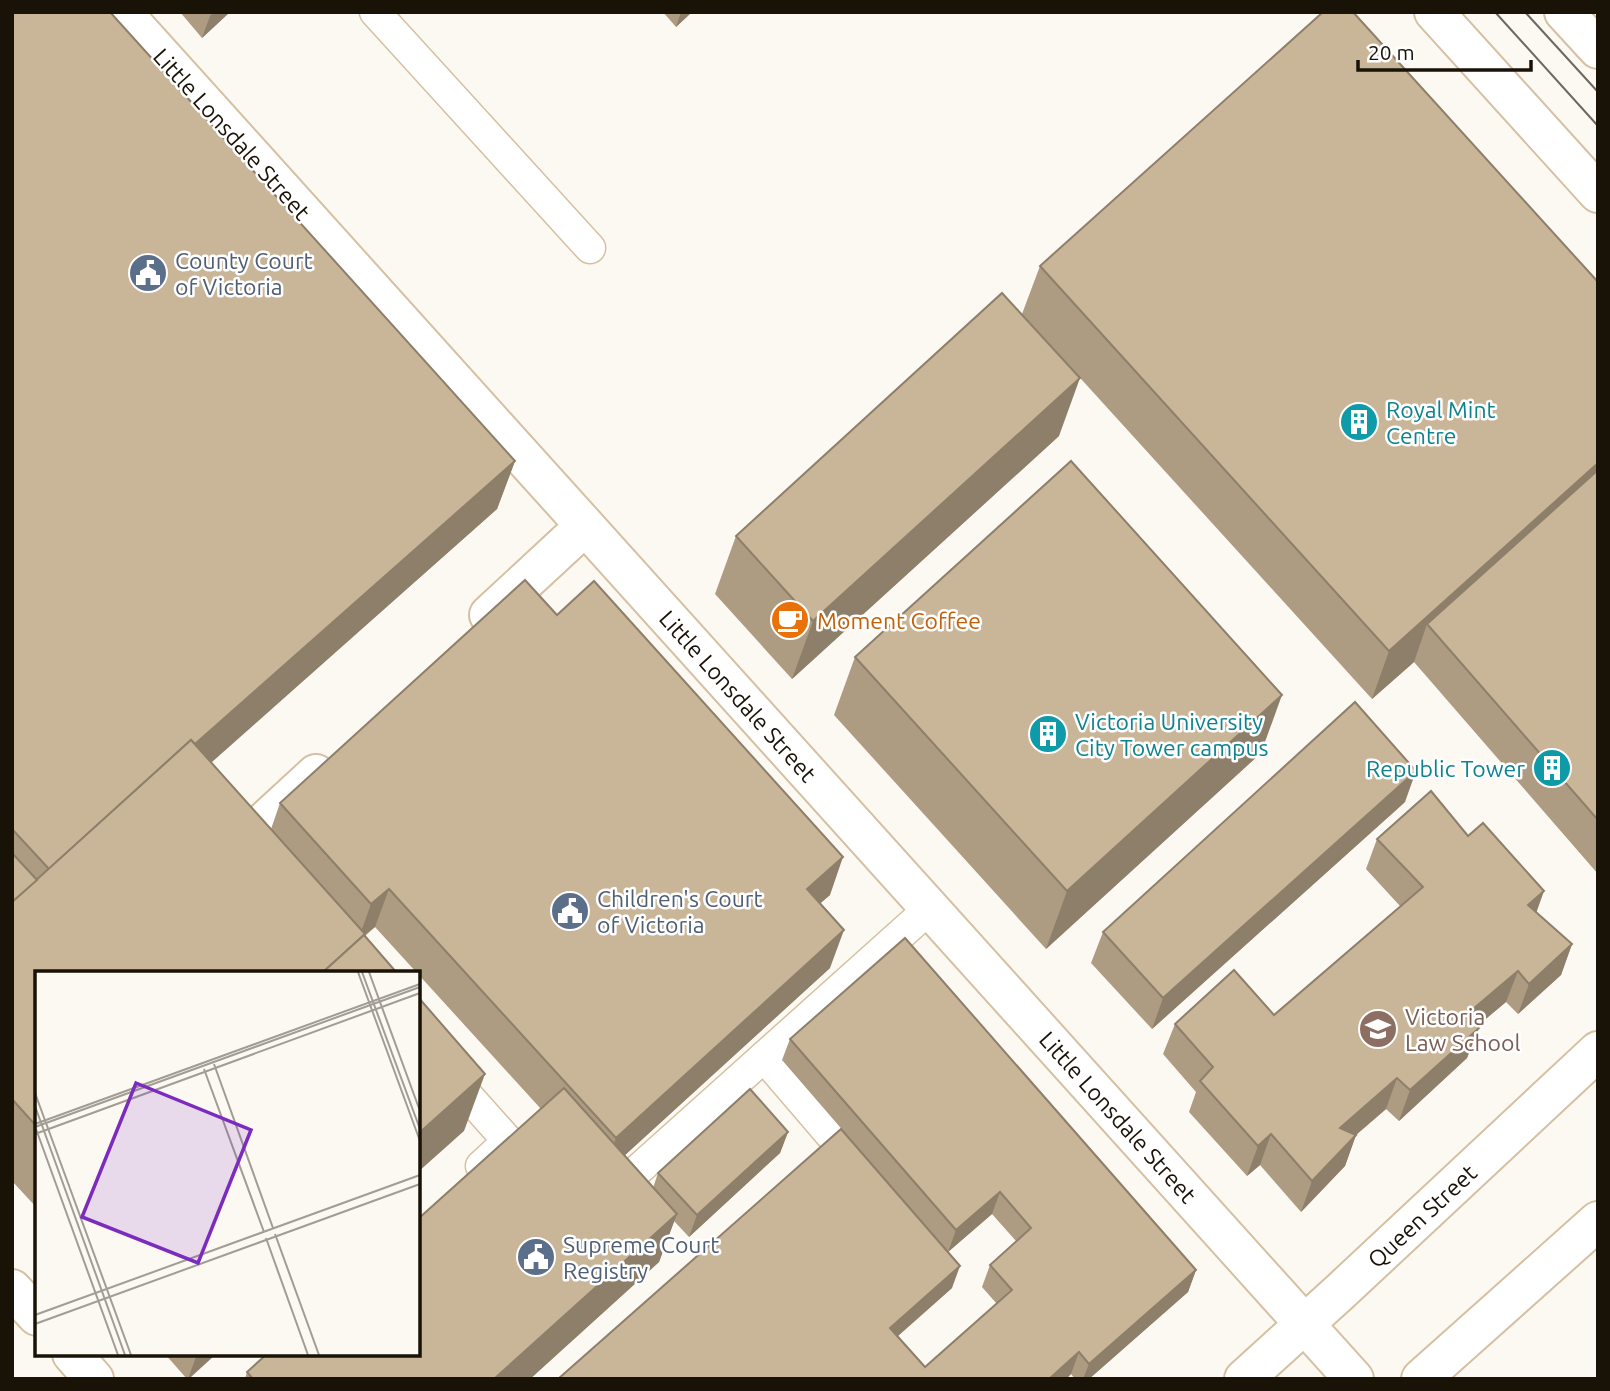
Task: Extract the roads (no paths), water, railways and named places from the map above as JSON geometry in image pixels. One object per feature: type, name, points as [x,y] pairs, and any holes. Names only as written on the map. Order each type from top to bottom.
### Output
[{"type":"street","name":"Little Lonsdale Street","points":[[122,12],[1354,1379]]},
{"type":"street","points":[[1434,12],[1598,193]]},
{"type":"street","points":[[1564,12],[1598,49]]},
{"type":"street","points":[[464,638],[585,526]]},
{"type":"street","points":[[242,854],[342,750]]},
{"type":"street","name":"Queen Street","points":[[1244,1379],[1598,1051]]},
{"type":"street","points":[[1421,1379],[1598,1221]]},
{"type":"street","points":[[74,1356],[94,1379]]},
{"type":"lane","points":[[375,12],[590,248]]},
{"type":"lane","points":[[630,1177],[929,909]]},
{"type":"lane","points":[[420,1043],[508,1141],[458,1186]]},
{"type":"lane","points":[[764,1057],[848,1155]]},
{"type":"tram line","points":[[1495,12],[1598,126]]},
{"type":"tram line","points":[[1525,12],[1598,92]]},
{"type":"place","name":"County Court of Victoria","points":[[148,273]]},
{"type":"place","name":"Royal Mint Centre","points":[[1359,422]]},
{"type":"place","name":"Moment Coffee","points":[[790,620]]},
{"type":"place","name":"Victoria University City Tower campus","points":[[1048,734]]},
{"type":"place","name":"Republic Tower","points":[[1552,768]]},
{"type":"place","name":"Children's Court of Victoria","points":[[570,911]]},
{"type":"place","name":"Victoria Law School","points":[[1378,1029]]},
{"type":"place","name":"Supreme Court Registry","points":[[536,1257]]}]
